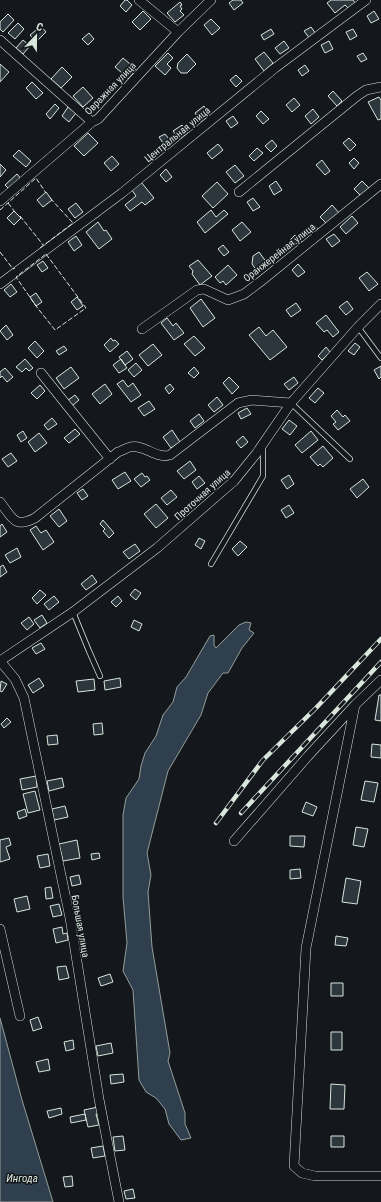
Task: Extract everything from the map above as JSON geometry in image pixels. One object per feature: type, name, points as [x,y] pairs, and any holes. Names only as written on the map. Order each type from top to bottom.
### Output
[{"type":"street","points":[[139,0],[178,32]]},
{"type":"street","name":"Овражная улица","points":[[1,198],[92,122],[98,119],[178,32],[211,0]]},
{"type":"street","name":"Центральная улица","points":[[0,284],[122,193],[275,68],[366,0]]},
{"type":"street","points":[[0,40],[92,122]]},
{"type":"street","points":[[239,192],[357,96],[366,90],[381,86]]},
{"type":"street","name":"Оранжерейная улица","points":[[142,329],[197,290],[204,289],[228,300],[244,294],[381,184]]},
{"type":"street","name":"Проточная улица","points":[[0,661],[74,612],[157,548],[234,481],[263,444],[291,403],[358,327],[381,304]]},
{"type":"street","points":[[41,373],[110,459]]},
{"type":"street","points":[[0,502],[15,521],[26,523],[35,518],[118,452],[129,447],[139,447],[162,457],[170,455],[238,403],[252,400],[291,403]]},
{"type":"street","name":"Большая улица","points":[[0,661],[15,679],[24,698],[70,918],[99,1099],[119,1202]]},
{"type":"street","points":[[234,841],[308,756],[355,705],[381,680]]},
{"type":"street","points":[[355,705],[306,948],[294,1166],[302,1173],[315,1176],[381,1176]]},
{"type":"street","points":[[0,929],[20,1016]]},
{"type":"lane","points":[[358,327],[381,358]]},
{"type":"lane","points":[[291,403],[350,459]]},
{"type":"lane","points":[[211,564],[263,476],[263,444]]},
{"type":"lane","points":[[74,612],[100,676]]},
{"type":"water","points":[[246,622],[251,623],[249,630],[254,633],[242,648],[228,673],[223,673],[208,693],[201,715],[168,771],[147,853],[151,875],[148,892],[152,947],[170,1053],[168,1061],[185,1113],[185,1124],[191,1138],[181,1140],[169,1124],[165,1109],[156,1098],[146,1092],[139,1080],[133,990],[123,971],[127,943],[123,897],[123,815],[126,798],[139,779],[145,753],[156,736],[163,715],[173,702],[177,687],[186,677],[210,636],[214,635],[214,645],[216,648],[239,625]]},
{"type":"water","name":"Ингода","points":[[0,1018],[22,1100],[53,1202],[0,1202]]},
{"type":"building","points":[[125,0],[132,5],[126,12],[120,6]]},
{"type":"building","points":[[233,0],[241,0],[243,3],[234,10],[229,3]]},
{"type":"building","points":[[331,0],[353,0],[356,4],[349,9],[345,5],[335,13],[327,3]]},
{"type":"building","points":[[180,2],[182,9],[180,11],[184,15],[175,22],[167,13]]},
{"type":"building","points":[[143,11],[151,19],[140,30],[132,22]]},
{"type":"building","points":[[374,11],[379,19],[371,23],[367,16]]},
{"type":"building","points":[[8,14],[14,20],[3,32],[0,29],[0,22]]},
{"type":"building","points":[[211,19],[220,28],[212,35],[204,25]]},
{"type":"building","points":[[18,23],[24,29],[15,39],[8,33]]},
{"type":"building","points":[[41,26],[46,32],[36,42],[30,35]]},
{"type":"building","points":[[311,27],[316,34],[310,39],[304,31]]},
{"type":"building","points":[[271,29],[274,34],[264,40],[261,35]]},
{"type":"building","points":[[353,29],[357,36],[350,40],[346,32]]},
{"type":"building","points":[[89,33],[94,39],[88,45],[82,39]]},
{"type":"building","points":[[23,40],[30,46],[23,54],[16,48]]},
{"type":"building","points":[[284,41],[289,48],[280,54],[275,48]]},
{"type":"building","points":[[329,41],[333,49],[325,53],[321,45]]},
{"type":"building","points":[[264,52],[273,63],[264,71],[255,59]]},
{"type":"building","points":[[168,53],[173,58],[167,64],[171,68],[165,75],[155,66]]},
{"type":"building","points":[[363,53],[367,59],[361,62],[357,56]]},
{"type":"building","points":[[187,54],[196,64],[187,73],[181,73],[177,68],[178,63]]},
{"type":"building","points":[[123,58],[136,69],[129,79],[115,67]]},
{"type":"building","points":[[0,64],[9,72],[0,82]]},
{"type":"building","points":[[305,65],[309,71],[302,76],[298,70]]},
{"type":"building","points":[[62,67],[72,77],[61,88],[51,79]]},
{"type":"building","points":[[236,75],[242,81],[236,87],[230,80]]},
{"type":"building","points":[[32,82],[43,93],[36,99],[26,88]]},
{"type":"building","points":[[83,87],[93,98],[83,107],[73,96]]},
{"type":"building","points":[[333,91],[342,101],[337,106],[328,96]]},
{"type":"building","points":[[379,97],[381,100],[381,119],[378,120],[368,102]]},
{"type":"building","points":[[294,98],[300,105],[292,112],[286,105]]},
{"type":"building","points":[[55,104],[59,108],[50,119],[46,114]]},
{"type":"building","points":[[204,106],[210,115],[201,122],[195,113]]},
{"type":"building","points":[[68,107],[76,113],[69,122],[62,116]]},
{"type":"building","points":[[313,109],[319,117],[311,124],[305,116]]},
{"type":"building","points":[[261,111],[269,119],[263,124],[256,116]]},
{"type":"building","points":[[233,116],[238,123],[231,128],[226,121]]},
{"type":"building","points":[[182,125],[188,133],[179,139],[173,131]]},
{"type":"building","points":[[88,133],[98,143],[84,156],[74,146]]},
{"type":"building","points":[[165,134],[169,139],[163,143],[159,137]]},
{"type":"building","points":[[349,138],[356,145],[350,151],[343,143]]},
{"type":"building","points":[[272,140],[277,146],[271,152],[265,146]]},
{"type":"building","points":[[218,144],[223,150],[212,159],[207,153]]},
{"type":"building","points":[[257,148],[263,153],[254,161],[249,156]]},
{"type":"building","points":[[19,150],[31,161],[26,167],[13,156]]},
{"type":"building","points":[[112,156],[119,164],[111,171],[104,163]]},
{"type":"building","points":[[354,158],[359,163],[354,169],[349,163]]},
{"type":"building","points":[[322,160],[330,171],[325,175],[316,165]]},
{"type":"building","points":[[0,164],[6,170],[0,177]]},
{"type":"building","points":[[235,165],[244,176],[235,183],[226,172]]},
{"type":"building","points":[[166,169],[172,177],[166,182],[160,175]]},
{"type":"building","points":[[17,174],[22,180],[10,190],[5,185]]},
{"type":"building","points":[[276,181],[282,190],[274,195],[269,186]]},
{"type":"building","points":[[362,181],[369,188],[361,196],[354,189]]},
{"type":"building","points":[[141,182],[154,198],[145,205],[142,202],[130,211],[125,205],[136,196],[132,190]]},
{"type":"building","points":[[217,182],[228,194],[213,208],[202,196]]},
{"type":"building","points":[[46,192],[52,200],[43,207],[37,200]]},
{"type":"building","points":[[253,198],[260,207],[253,211],[247,202]]},
{"type":"building","points":[[76,203],[83,212],[75,218],[68,209]]},
{"type":"building","points":[[332,205],[340,214],[328,225],[320,217]]},
{"type":"building","points":[[211,210],[216,217],[224,210],[228,214],[205,233],[197,222]]},
{"type":"building","points":[[14,211],[21,218],[14,225],[7,218]]},
{"type":"building","points":[[352,216],[358,223],[346,234],[340,227]]},
{"type":"building","points":[[98,222],[112,239],[99,249],[86,232]]},
{"type":"building","points":[[242,222],[251,232],[240,241],[232,230]]},
{"type":"building","points":[[315,226],[320,232],[308,241],[302,233],[307,228],[309,230]]},
{"type":"building","points":[[334,234],[340,241],[332,247],[326,239]]},
{"type":"building","points":[[295,235],[304,244],[300,247],[296,243],[294,245],[290,240]]},
{"type":"building","points":[[76,236],[82,245],[74,251],[68,242]]},
{"type":"building","points":[[223,245],[229,252],[224,256],[218,249]]},
{"type":"building","points":[[259,252],[267,263],[257,271],[252,264],[253,256]]},
{"type":"building","points":[[198,260],[212,276],[200,285],[192,274],[193,271],[189,266]]},
{"type":"building","points":[[43,261],[48,268],[42,272],[37,265]]},
{"type":"building","points":[[298,264],[305,272],[298,277],[292,270]]},
{"type":"building","points":[[228,265],[237,275],[226,285],[223,281],[220,283],[215,277]]},
{"type":"building","points":[[367,272],[378,284],[369,291],[359,278]]},
{"type":"building","points":[[11,284],[17,292],[10,297],[4,290]]},
{"type":"building","points":[[36,293],[42,302],[36,306],[30,297]]},
{"type":"building","points":[[77,297],[83,306],[77,310],[71,302]]},
{"type":"building","points":[[201,299],[215,318],[203,327],[190,308]]},
{"type":"building","points":[[347,301],[353,309],[346,315],[339,307]]},
{"type":"building","points":[[296,303],[301,310],[291,317],[286,310]]},
{"type":"building","points":[[326,315],[339,332],[333,337],[327,330],[324,332],[316,323]]},
{"type":"building","points":[[167,318],[173,326],[176,323],[184,333],[174,340],[161,323]]},
{"type":"building","points":[[6,325],[13,335],[7,340],[0,331]]},
{"type":"building","points":[[259,327],[266,336],[273,330],[287,347],[270,360],[249,335]]},
{"type":"building","points":[[194,336],[205,348],[195,356],[184,344]]},
{"type":"building","points":[[111,338],[119,344],[110,352],[104,345]]},
{"type":"building","points":[[35,341],[44,351],[37,358],[28,348]]},
{"type":"building","points":[[355,343],[360,347],[354,355],[348,351]]},
{"type":"building","points":[[153,344],[162,355],[148,366],[139,355]]},
{"type":"building","points":[[64,346],[67,350],[59,355],[56,351]]},
{"type":"building","points":[[326,347],[330,352],[322,360],[318,356]]},
{"type":"building","points":[[127,351],[133,359],[125,365],[119,357]]},
{"type":"building","points":[[25,359],[33,368],[29,371],[26,368],[22,372],[16,367]]},
{"type":"building","points":[[121,359],[127,368],[119,373],[113,365]]},
{"type":"building","points":[[136,363],[142,370],[134,377],[128,370]]},
{"type":"building","points":[[381,366],[381,377],[379,379],[374,370]]},
{"type":"building","points":[[71,367],[79,378],[64,389],[56,378]]},
{"type":"building","points":[[194,367],[199,373],[194,378],[188,373]]},
{"type":"building","points":[[5,368],[13,377],[7,382],[2,376],[0,378],[0,372]]},
{"type":"building","points":[[229,377],[239,387],[232,394],[223,383]]},
{"type":"building","points":[[294,377],[298,383],[289,390],[284,384]]},
{"type":"building","points":[[123,380],[128,387],[133,383],[141,395],[131,402],[117,384]]},
{"type":"building","points":[[105,384],[112,394],[100,404],[92,394]]},
{"type":"building","points":[[170,384],[174,389],[169,394],[165,388]]},
{"type":"building","points":[[40,385],[45,391],[37,399],[31,393]]},
{"type":"building","points":[[318,388],[324,393],[315,403],[309,398]]},
{"type":"building","points":[[75,395],[79,400],[72,406],[67,401]]},
{"type":"building","points":[[217,397],[223,405],[214,412],[208,405]]},
{"type":"building","points":[[149,401],[155,409],[144,416],[138,408]]},
{"type":"building","points":[[247,408],[251,414],[241,419],[238,413]]},
{"type":"building","points":[[337,410],[343,417],[345,415],[350,421],[338,430],[333,424],[336,422],[331,416]]},
{"type":"building","points":[[199,414],[204,421],[195,428],[190,421]]},
{"type":"building","points":[[52,418],[57,424],[48,430],[44,425]]},
{"type":"building","points":[[289,420],[297,426],[290,435],[282,429]]},
{"type":"building","points":[[75,429],[80,434],[69,443],[64,438]]},
{"type":"building","points":[[172,430],[180,442],[171,448],[163,437]]},
{"type":"building","points":[[23,431],[27,438],[21,442],[17,435]]},
{"type":"building","points":[[311,431],[318,440],[302,453],[295,445]]},
{"type":"building","points":[[39,433],[47,443],[35,452],[28,442]]},
{"type":"building","points":[[243,436],[248,442],[241,448],[236,442]]},
{"type":"building","points":[[323,446],[333,458],[323,467],[320,464],[318,466],[310,457]]},
{"type":"building","points":[[11,453],[17,461],[8,467],[2,459]]},
{"type":"building","points":[[190,461],[196,470],[184,479],[177,471]]},
{"type":"building","points":[[125,472],[131,481],[118,489],[112,480]]},
{"type":"building","points":[[142,473],[150,480],[141,487],[134,479]]},
{"type":"building","points":[[289,475],[294,484],[287,489],[281,480]]},
{"type":"building","points":[[199,476],[205,483],[197,489],[192,482]]},
{"type":"building","points":[[363,479],[369,487],[357,498],[350,489]]},
{"type":"building","points":[[83,489],[88,496],[82,500],[77,493]]},
{"type":"building","points":[[171,490],[177,497],[167,505],[161,498]]},
{"type":"building","points":[[156,504],[168,518],[156,528],[144,514]]},
{"type":"building","points":[[289,505],[294,513],[286,518],[281,510]]},
{"type":"building","points":[[59,509],[67,521],[59,527],[50,516]]},
{"type":"building","points":[[103,520],[114,533],[109,538],[103,531],[105,529],[100,524]]},
{"type":"building","points":[[2,524],[7,532],[0,537],[0,526]]},
{"type":"building","points":[[36,526],[41,533],[46,530],[54,542],[43,550],[30,530]]},
{"type":"building","points":[[199,538],[205,541],[201,549],[195,545]]},
{"type":"building","points":[[240,541],[247,547],[238,556],[232,549]]},
{"type":"building","points":[[135,544],[140,551],[129,559],[123,552]]},
{"type":"building","points":[[17,548],[21,557],[10,563],[5,555]]},
{"type":"building","points":[[3,565],[7,572],[0,577],[0,567]]},
{"type":"building","points":[[92,575],[97,582],[86,590],[81,584]]},
{"type":"building","points":[[135,589],[141,593],[136,600],[130,595]]},
{"type":"building","points":[[40,590],[46,595],[37,604],[32,598]]},
{"type":"building","points":[[54,596],[59,602],[49,610],[44,604]]},
{"type":"building","points":[[118,596],[122,601],[116,607],[111,602]]},
{"type":"building","points":[[42,615],[47,623],[40,628],[34,620]]},
{"type":"building","points":[[29,617],[34,624],[27,630],[21,623]]},
{"type":"building","points":[[134,620],[142,624],[139,631],[131,627]]},
{"type":"building","points":[[41,643],[45,649],[36,654],[32,648]]},
{"type":"building","points":[[39,678],[44,686],[33,693],[28,685]]},
{"type":"building","points":[[120,678],[121,687],[105,690],[104,681]]},
{"type":"building","points":[[94,679],[95,690],[78,692],[76,681]]},
{"type":"building","points":[[1,681],[7,684],[2,692],[0,691]]},
{"type":"building","points":[[379,695],[381,695],[381,721],[375,720]]},
{"type":"building","points":[[7,718],[11,722],[4,728],[1,724]]},
{"type":"building","points":[[102,723],[103,734],[94,735],[93,724]]},
{"type":"building","points":[[57,735],[58,744],[48,745],[47,736]]},
{"type":"building","points":[[372,744],[381,745],[381,758],[371,757]]},
{"type":"building","points":[[36,776],[37,787],[22,790],[20,779]]},
{"type":"building","points":[[62,778],[64,787],[49,791],[47,781]]},
{"type":"building","points":[[365,781],[378,783],[374,802],[361,800]]},
{"type":"building","points":[[35,791],[40,810],[28,813],[23,794]]},
{"type":"building","points":[[306,802],[317,807],[313,816],[302,812]]},
{"type":"building","points":[[65,806],[68,817],[54,820],[52,809]]},
{"type":"building","points":[[25,809],[27,816],[19,819],[17,812]]},
{"type":"building","points":[[356,827],[368,829],[364,847],[353,845]]},
{"type":"building","points":[[290,836],[305,836],[304,847],[290,846]]},
{"type":"building","points":[[9,838],[11,845],[6,847],[10,859],[0,862],[0,840]]},
{"type":"building","points":[[77,840],[80,858],[63,861],[59,844]]},
{"type":"building","points":[[99,853],[100,858],[92,860],[91,854]]},
{"type":"building","points":[[48,854],[50,866],[40,868],[37,856]]},
{"type":"building","points":[[300,869],[301,878],[290,879],[290,870]]},
{"type":"building","points":[[79,875],[81,884],[72,886],[70,877]]},
{"type":"building","points":[[346,878],[361,881],[357,904],[342,902]]},
{"type":"building","points":[[51,887],[53,898],[46,899],[45,888]]},
{"type":"building","points":[[27,896],[30,909],[17,912],[14,899]]},
{"type":"building","points":[[59,904],[62,915],[53,917],[50,906]]},
{"type":"building","points":[[62,927],[63,934],[67,933],[68,940],[56,943],[53,929]]},
{"type":"building","points":[[336,936],[348,938],[346,946],[335,945]]},
{"type":"building","points":[[66,966],[69,978],[59,980],[57,967]]},
{"type":"building","points":[[110,974],[113,982],[101,986],[98,978]]},
{"type":"building","points":[[331,983],[343,983],[343,996],[331,996]]},
{"type":"building","points":[[38,1017],[42,1028],[33,1031],[30,1020]]},
{"type":"building","points":[[331,1032],[342,1032],[342,1050],[331,1050]]},
{"type":"building","points":[[73,1040],[74,1049],[66,1051],[64,1042]]},
{"type":"building","points":[[111,1043],[113,1053],[98,1056],[96,1046]]},
{"type":"building","points":[[48,1059],[50,1070],[39,1072],[36,1062]]},
{"type":"building","points":[[123,1074],[124,1082],[111,1084],[110,1075]]},
{"type":"building","points":[[331,1084],[345,1085],[344,1109],[330,1109]]},
{"type":"building","points":[[98,1107],[100,1113],[96,1114],[99,1125],[88,1127],[84,1110]]},
{"type":"building","points":[[61,1108],[62,1114],[49,1118],[47,1111]]},
{"type":"building","points":[[85,1114],[86,1120],[71,1123],[70,1117]]},
{"type":"building","points":[[123,1136],[125,1150],[115,1151],[113,1137]]},
{"type":"building","points":[[331,1136],[344,1136],[344,1147],[331,1147]]},
{"type":"building","points":[[103,1146],[105,1156],[93,1158],[91,1148]]},
{"type":"building","points":[[72,1176],[73,1186],[65,1187],[63,1177]]},
{"type":"building","points":[[133,1189],[135,1198],[126,1199],[124,1191]]},
{"type":"railway","points":[[216,823],[263,760],[316,708],[381,639]]},
{"type":"railway","points":[[241,813],[381,662]]},
{"type":"fence","points":[[0,210],[36,178],[46,193]]},
{"type":"fence","points":[[40,248],[73,223],[50,198]]},
{"type":"fence","points":[[8,203],[15,212]]},
{"type":"fence","points":[[20,216],[44,246]]},
{"type":"fence","points":[[0,252],[13,269],[15,268]]},
{"type":"fence","points":[[46,254],[86,308],[55,330],[16,277],[46,254]]}]
